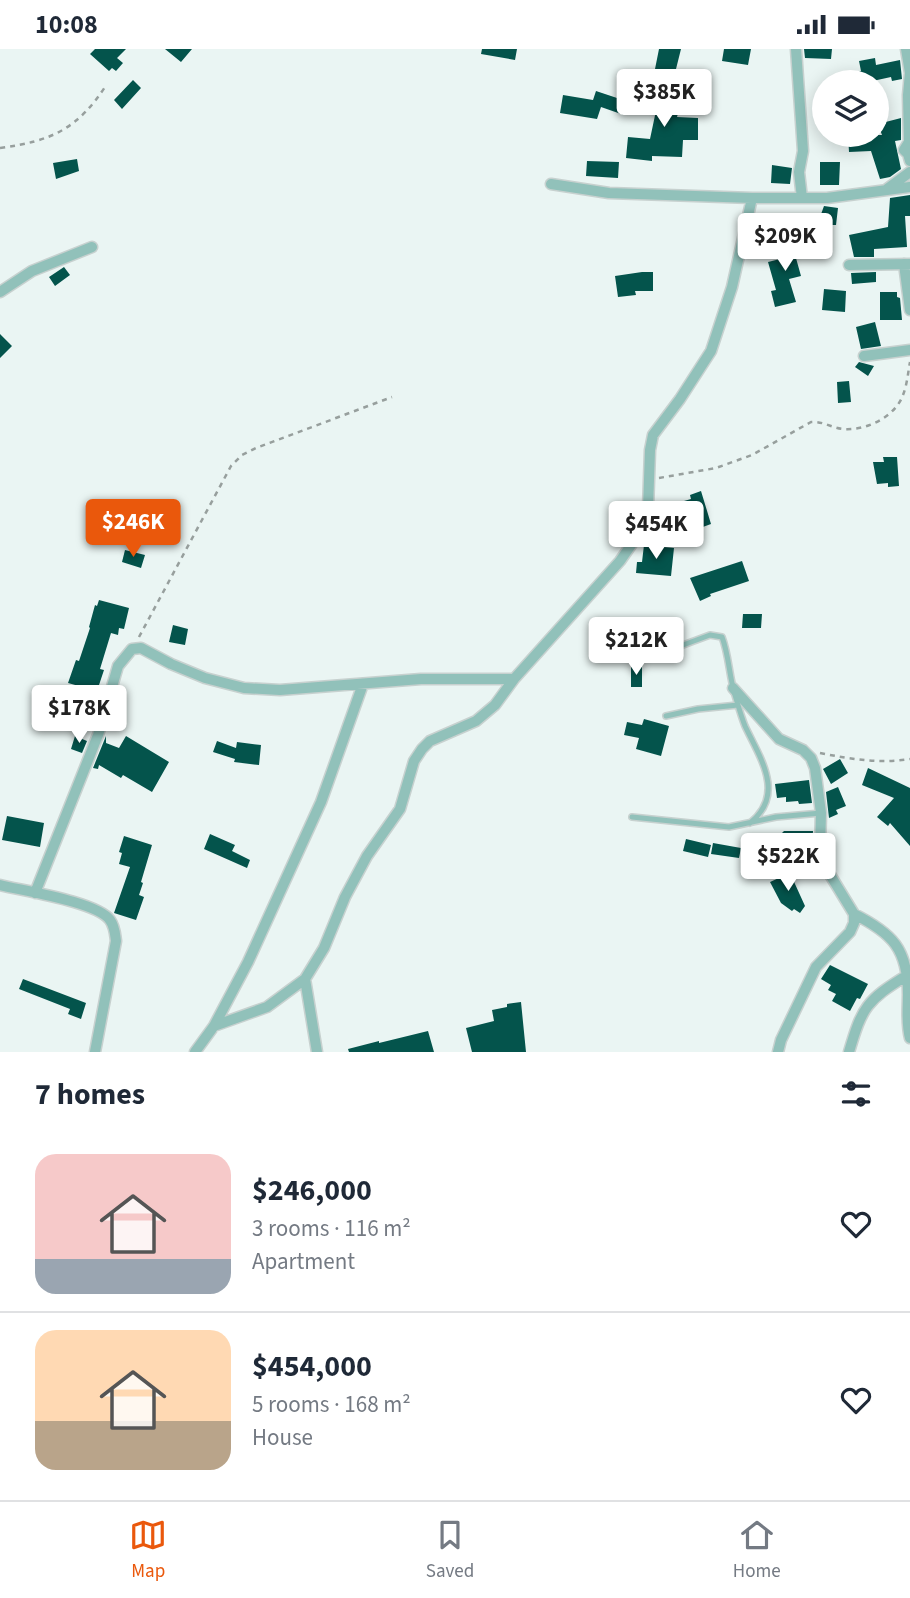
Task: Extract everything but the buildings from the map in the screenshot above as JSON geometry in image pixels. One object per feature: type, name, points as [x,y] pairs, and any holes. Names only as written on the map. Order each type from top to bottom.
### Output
[{"type":"street","points":[[796,49],[803,151],[799,172],[802,198]]},
{"type":"street","points":[[906,49],[910,73],[909,142],[904,150],[910,161]]},
{"type":"street","points":[[884,191],[910,172]]},
{"type":"street","points":[[551,184],[609,193],[752,198],[827,198],[910,187]]},
{"type":"street","points":[[214,1026],[267,1007],[306,979],[367,856],[400,809],[414,761],[430,741],[476,721],[495,705],[514,679],[620,561],[636,538],[648,509],[653,435],[711,351],[732,287],[752,198]]},
{"type":"street","points":[[0,292],[32,271],[92,247]]},
{"type":"street","points":[[849,265],[907,264],[910,310]]},
{"type":"street","points":[[864,356],[910,350]]},
{"type":"street","points":[[35,893],[98,735],[118,666],[132,649],[141,648],[205,678],[244,688],[280,690],[421,679],[514,679]]},
{"type":"street","points":[[195,1052],[214,1026],[248,962],[321,802],[363,684]]},
{"type":"street","points":[[733,688],[779,739],[803,750],[815,768],[821,813],[820,849],[829,873],[854,914],[850,932],[816,967],[781,1040],[778,1052]]},
{"type":"street","points":[[0,885],[97,910],[109,919],[115,930],[113,961],[95,1052]]},
{"type":"street","points":[[854,914],[880,927],[901,951],[906,976],[909,1030]]},
{"type":"street","points":[[849,1052],[865,1008],[876,995],[906,976]]},
{"type":"street","points":[[306,979],[317,1052]]},
{"type":"lane","points":[[648,658],[717,634],[722,637],[744,724],[766,767],[768,784],[764,808],[750,823]]},
{"type":"lane","points":[[666,716],[738,705]]},
{"type":"lane","points":[[632,817],[713,826],[821,813]]},
{"type":"path","points":[[0,148],[23,145],[55,135],[81,119],[107,84]]},
{"type":"path","points":[[651,479],[716,468],[752,455],[811,422],[820,421],[844,429],[862,428],[878,422],[896,408],[903,395],[910,359]]},
{"type":"path","points":[[132,649],[208,506],[236,461],[256,448],[392,397]]},
{"type":"path","points":[[803,750],[862,761],[890,763],[910,759]]}]
